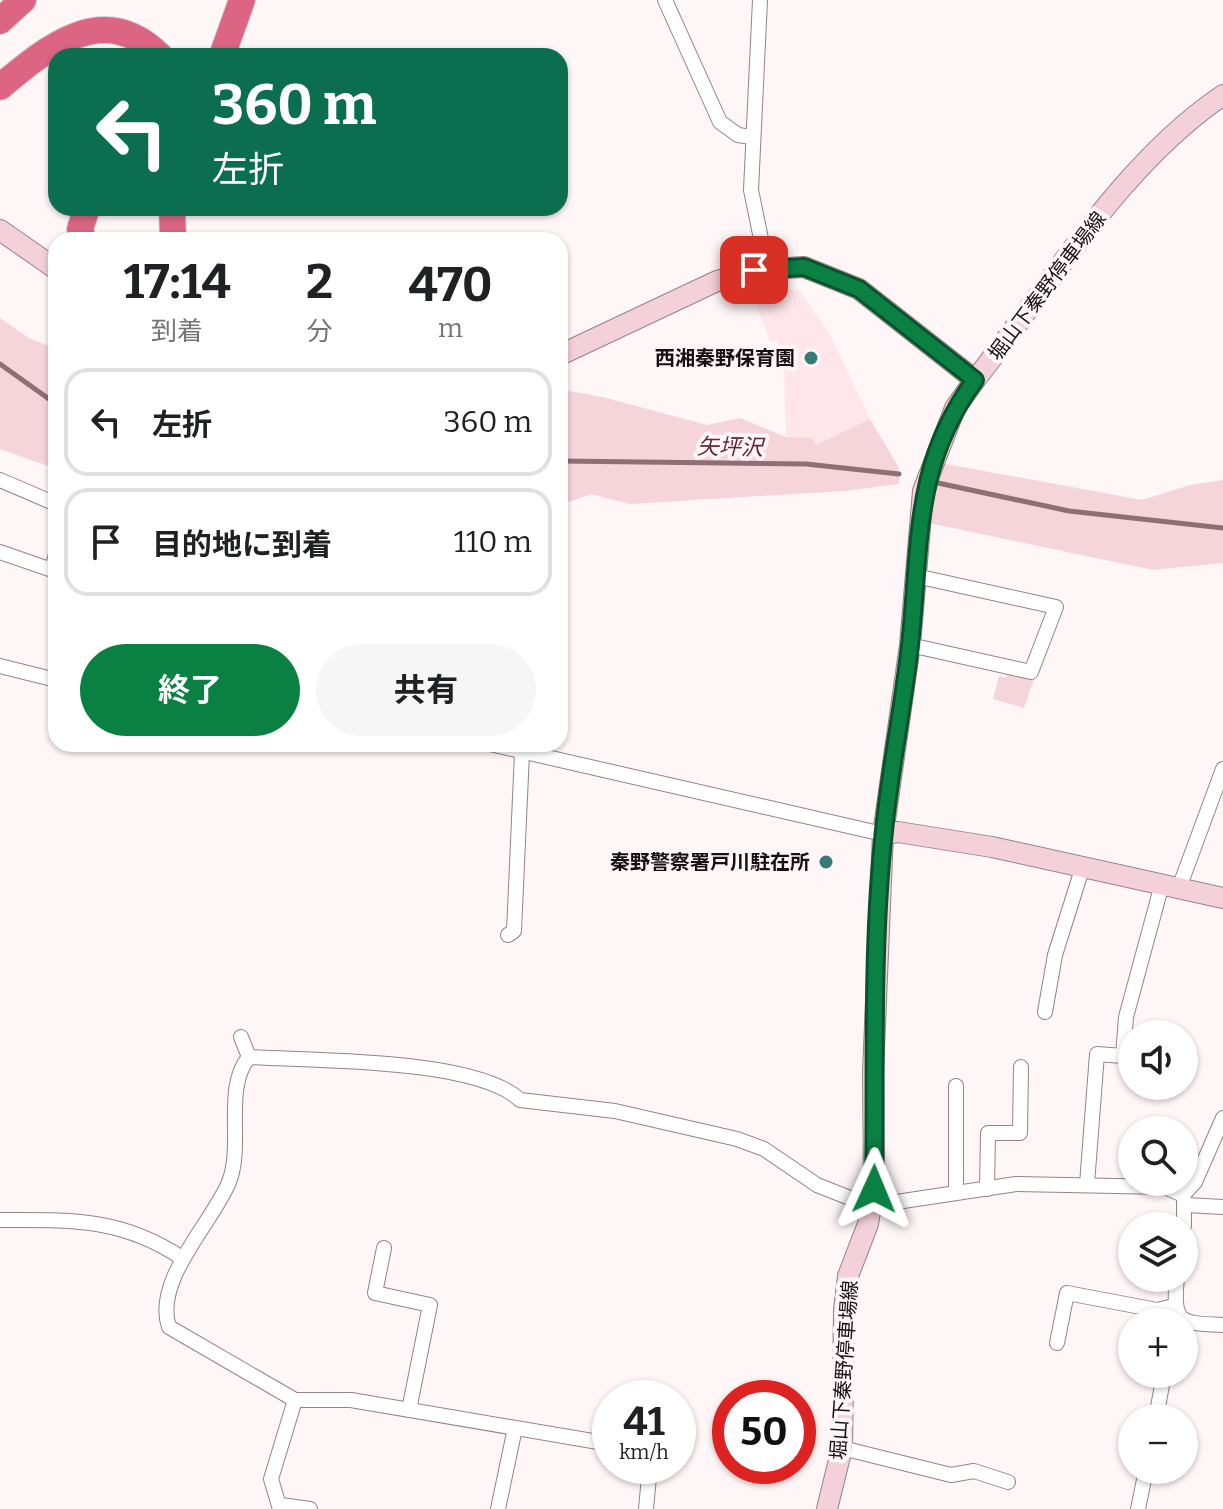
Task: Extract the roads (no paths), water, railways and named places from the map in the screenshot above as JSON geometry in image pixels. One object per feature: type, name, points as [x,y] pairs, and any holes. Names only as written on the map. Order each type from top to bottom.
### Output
[{"type":"highway","points":[[0,21],[23,0]]},
{"type":"highway","points":[[225,48],[242,0]]},
{"type":"highway","points":[[50,48],[93,24],[115,24],[134,32],[151,48]]},
{"type":"highway","points":[[0,87],[48,49]]},
{"type":"main road","name":"堀山下秦野停車場線","points":[[827,1509],[842,1448],[844,1310],[848,1276],[868,1224],[874,1189],[873,1072],[883,834],[910,645],[923,491],[955,408],[975,380],[1126,183],[1167,138],[1223,95]]},
{"type":"main road","points":[[0,230],[48,263]]},
{"type":"main road","points":[[568,351],[717,281],[767,268],[804,267],[859,289],[975,380]]},
{"type":"main road","points":[[883,834],[898,832],[976,844],[1223,898]]},
{"type":"street","points":[[665,0],[720,122],[738,135],[752,137]]},
{"type":"street","points":[[760,0],[751,190],[767,268]]},
{"type":"street","points":[[0,480],[48,501]]},
{"type":"street","points":[[0,552],[48,569]]},
{"type":"street","points":[[910,645],[1031,672],[1056,607],[916,576]]},
{"type":"street","points":[[0,666],[48,678]]},
{"type":"street","points":[[518,752],[883,834]]},
{"type":"street","points":[[508,935],[514,931],[522,753]]},
{"type":"street","points":[[1087,1184],[1097,1054],[1123,1056],[1126,1017],[1171,886],[1223,769]]},
{"type":"street","points":[[1045,1012],[1055,955],[1083,866]]},
{"type":"street","points":[[241,1037],[249,1057]]},
{"type":"street","points":[[249,1057],[438,1069],[510,1091],[520,1100],[615,1111],[737,1139],[764,1149],[817,1185],[870,1206],[1016,1184],[1087,1184],[1165,1187],[1184,1200],[1223,1207]]},
{"type":"street","points":[[249,1057],[244,1063],[238,1085],[237,1158],[228,1186],[182,1258],[165,1315],[169,1327],[295,1400],[351,1400],[592,1441]]},
{"type":"street","points":[[987,1189],[988,1133],[1020,1133],[1021,1067]]},
{"type":"street","points":[[956,1086],[956,1192]]},
{"type":"street","points":[[1184,1212],[1184,1200],[1223,1118]]},
{"type":"street","points":[[0,1220],[89,1220],[131,1233],[182,1258]]},
{"type":"street","points":[[384,1248],[375,1293],[430,1305],[409,1410]]},
{"type":"street","points":[[1057,1343],[1067,1293],[1146,1308]]},
{"type":"street","points":[[1198,1324],[1223,1325]]},
{"type":"street","points":[[295,1400],[271,1479],[280,1507],[310,1509]]},
{"type":"street","points":[[498,1509],[515,1428]]},
{"type":"street","points":[[842,1448],[951,1475],[974,1471],[1008,1482]]},
{"type":"street","points":[[646,1509],[648,1484]]},
{"type":"street","points":[[1138,1509],[1143,1484]]},
{"type":"waterway","name":"矢坪沢","points":[[0,364],[48,398]]},
{"type":"waterway","name":"矢坪沢","points":[[568,461],[806,464],[899,474]]},
{"type":"waterway","name":"矢坪沢","points":[[938,483],[1069,511],[1223,528]]},
{"type":"place","name":"西湘秦野保育園","points":[[811,358]]},
{"type":"place","name":"秦野警察署戸川駐在所","points":[[826,862]]}]
